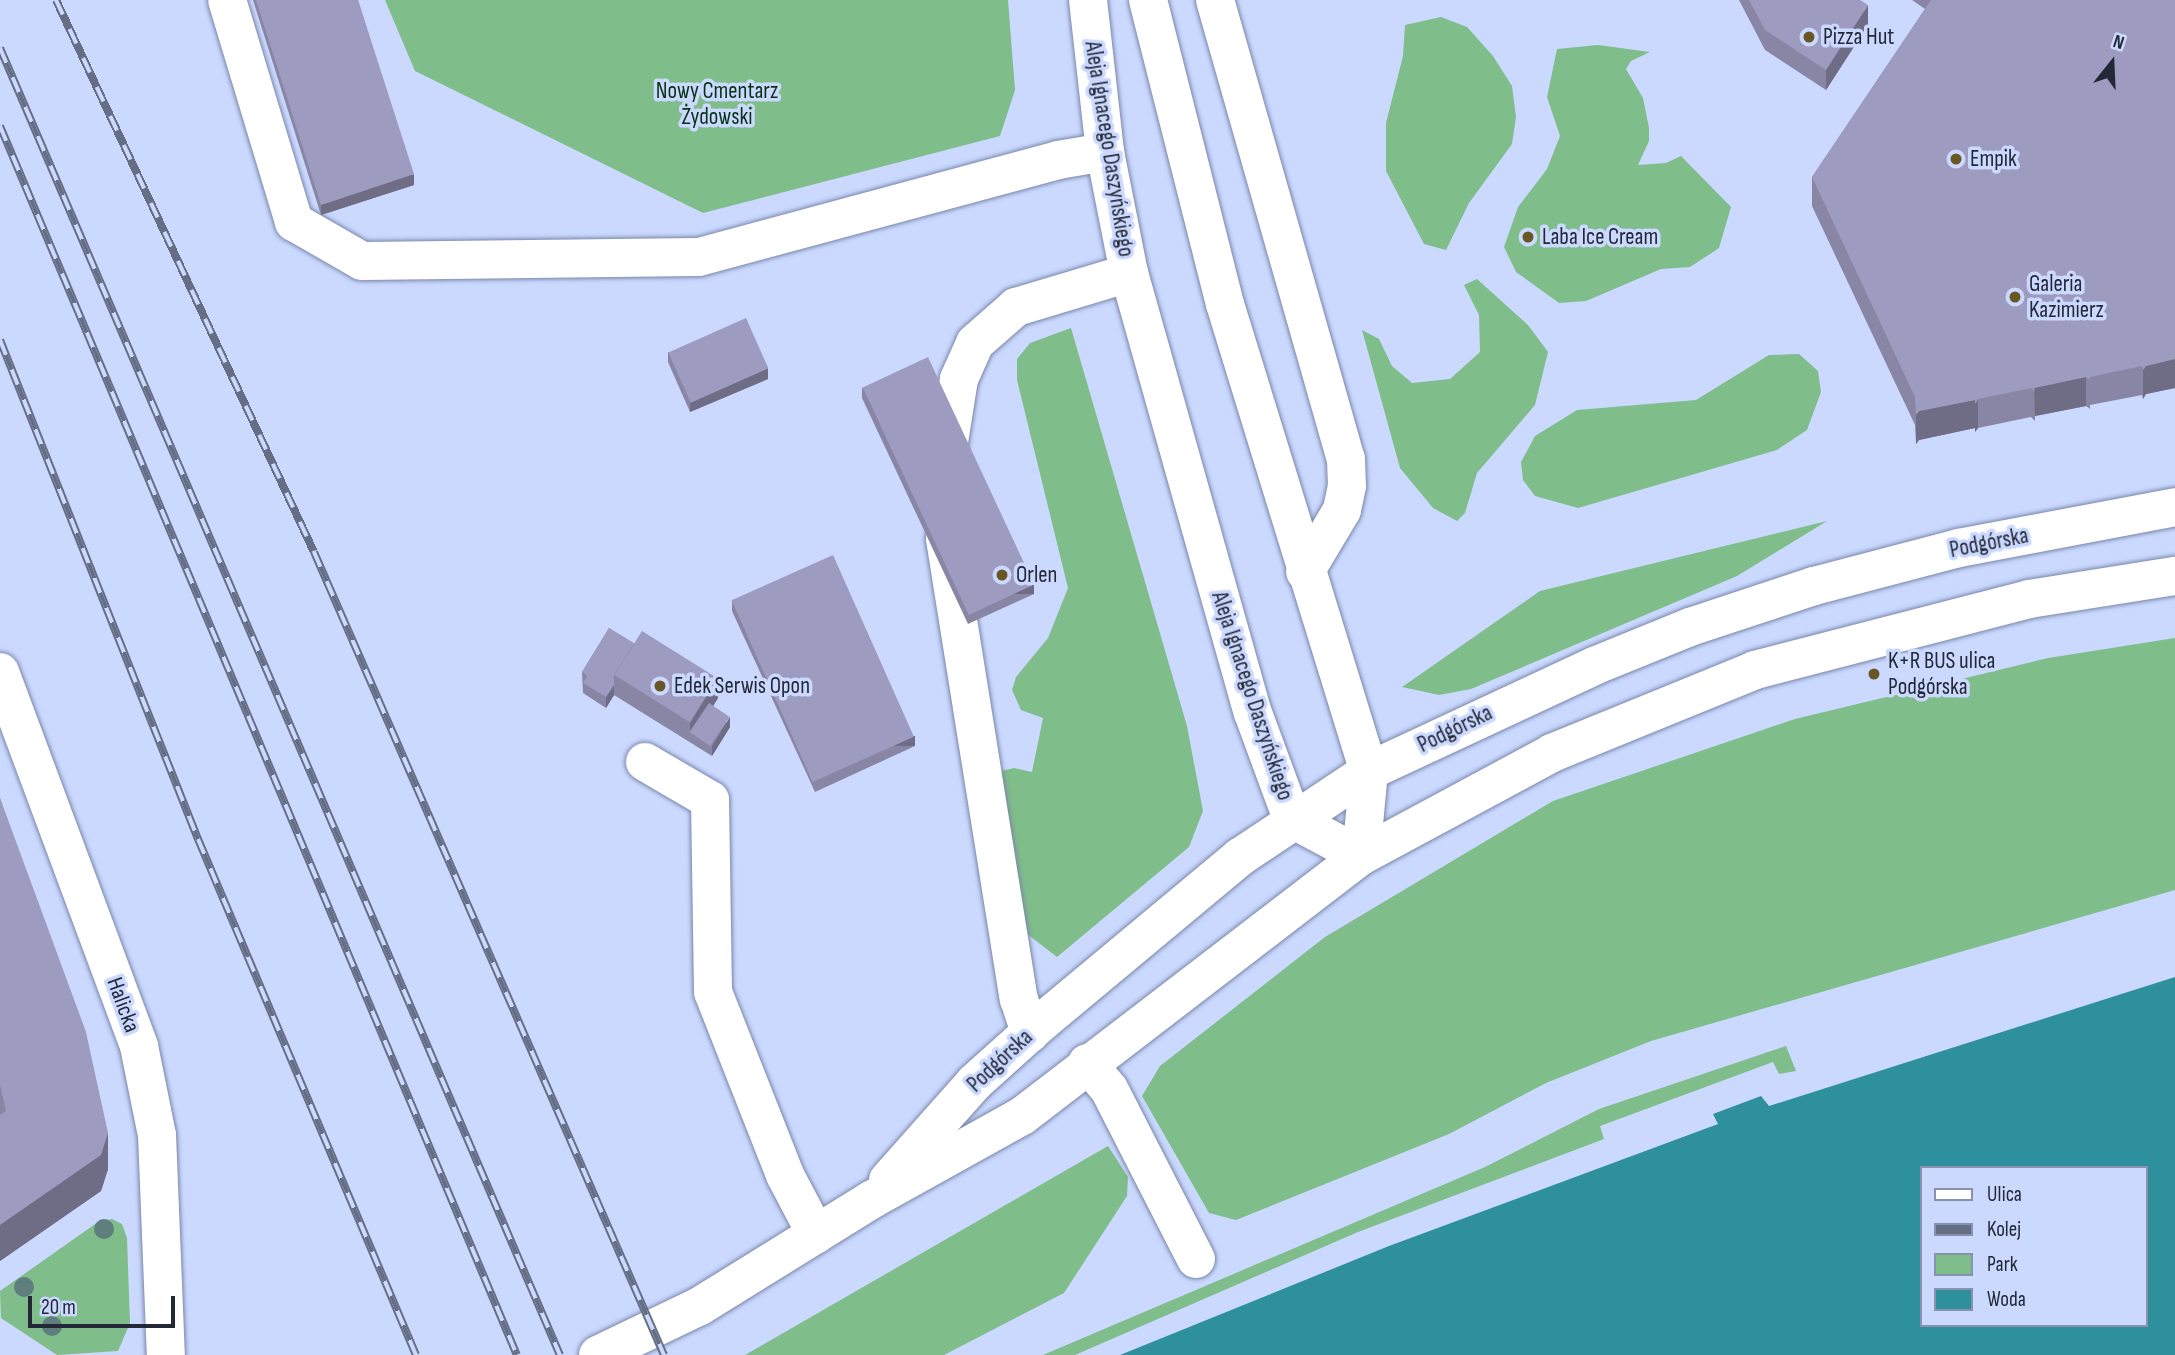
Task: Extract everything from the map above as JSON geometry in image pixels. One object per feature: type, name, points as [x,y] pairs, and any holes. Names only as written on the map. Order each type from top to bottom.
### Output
[{"type":"street","points":[[227,0],[294,222],[362,261],[699,257],[1058,160],[1105,152]]},
{"type":"street","name":"Aleja Ignacego Daszyńskiego","points":[[1088,0],[1105,152],[1129,273],[1238,664],[1292,819],[1362,856]]},
{"type":"street","points":[[1148,0],[1225,304],[1369,771],[1362,856]]},
{"type":"street","points":[[1215,0],[1346,459],[1342,510],[1306,572]]},
{"type":"street","points":[[1030,1032],[1019,999],[945,548],[947,447],[959,379],[975,343],[1016,307],[1129,273]]},
{"type":"street","name":"Podgórska","points":[[871,1199],[974,1083],[1030,1032],[1292,819],[1369,771],[1594,666],[1690,627],[1814,586],[1959,548],[2175,508]]},
{"type":"street","name":"Podgórska","points":[[597,1355],[700,1306],[871,1199],[1022,1116],[1087,1063],[1362,856],[1552,753],[1755,670],[2029,599],[2175,576]]},
{"type":"street","name":"Halicka","points":[[0,672],[139,1046],[156,1135],[166,1355]]},
{"type":"street","points":[[645,762],[710,800],[713,992],[785,1175],[816,1234]]},
{"type":"street","points":[[1087,1063],[1109,1089],[1196,1259]]},
{"type":"green space","name":"Nowy Cmentarz Żydowski","points":[[385,0],[1008,0],[1015,90],[1000,136],[703,213],[415,71]]},
{"type":"green space","points":[[1441,17],[1467,27],[1493,56],[1512,86],[1516,117],[1512,144],[1469,203],[1446,250],[1424,244],[1386,171],[1386,123],[1403,56],[1405,25]]},
{"type":"green space","points":[[1598,45],[1650,52],[1631,61],[1626,69],[1643,98],[1649,128],[1649,141],[1638,165],[1666,163],[1681,156],[1731,207],[1719,248],[1690,267],[1661,269],[1586,301],[1559,303],[1516,272],[1504,247],[1518,207],[1547,169],[1560,136],[1547,97],[1557,49]]},
{"type":"green space","points":[[1477,279],[1528,325],[1548,352],[1535,405],[1477,473],[1465,513],[1457,521],[1433,508],[1400,468],[1362,330],[1379,339],[1392,366],[1412,383],[1450,379],[1480,352],[1479,315],[1464,285]]},
{"type":"green space","points":[[1071,328],[1187,726],[1203,811],[1189,847],[1057,957],[1018,927],[1001,771],[1014,768],[1032,772],[1043,718],[1021,710],[1012,690],[1016,677],[1048,638],[1068,588],[1017,380],[1017,359],[1030,343]]},
{"type":"green space","points":[[1799,354],[1818,371],[1821,392],[1807,430],[1777,450],[1578,508],[1535,496],[1523,480],[1521,462],[1535,436],[1577,410],[1696,400],[1769,355]]},
{"type":"green space","points":[[1827,521],[1737,576],[1471,689],[1439,695],[1402,687],[1540,591]]},
{"type":"green space","points":[[2175,638],[2175,890],[1651,1041],[1546,1083],[1449,1134],[1236,1220],[1209,1213],[1142,1096],[1160,1066],[1325,937],[1553,801],[1795,719],[2048,658]]},
{"type":"green space","points":[[1786,1046],[1796,1071],[1779,1074],[1773,1062],[1600,1126],[1604,1139],[1358,1232],[1075,1355],[1043,1355],[1485,1167],[1599,1109]]},
{"type":"green space","points":[[1108,1146],[1128,1177],[1127,1196],[1064,1293],[944,1355],[745,1355]]},
{"type":"green space","points":[[112,1219],[122,1224],[127,1238],[130,1323],[118,1351],[57,1355],[1,1318],[0,1291],[98,1222]]},
{"type":"water","points":[[2175,977],[2175,1355],[1120,1355],[1389,1246],[1718,1124],[1713,1114],[1761,1096],[1769,1106]]},
{"type":"building","points":[[256,0],[358,0],[414,174],[321,205]]},
{"type":"building","name":"Pizza Hut","points":[[1749,0],[1860,0],[1868,5],[1826,70],[1765,30]]},
{"type":"building","name":"Galeria Kazimierz","points":[[1931,0],[2175,0],[2175,359],[2146,366],[2143,370],[2142,366],[2090,377],[2090,380],[2086,377],[2034,388],[2035,392],[2031,388],[1978,399],[1975,404],[1975,400],[1919,411],[1916,415],[1915,397],[1812,177]]},
{"type":"building","points":[[746,318],[768,368],[691,403],[668,353]]},
{"type":"building","points":[[928,357],[1034,584],[969,615],[863,387]]},
{"type":"building","points":[[833,555],[914,737],[813,782],[732,600]]},
{"type":"building","points":[[609,628],[634,643],[614,675],[614,685],[606,697],[583,683],[587,676],[582,672]]},
{"type":"building","points":[[642,631],[717,678],[690,722],[614,675]]},
{"type":"building","points":[[709,703],[730,717],[710,746],[689,732]]},
{"type":"building","points":[[0,798],[86,1032],[108,1133],[101,1155],[0,1225],[0,1115],[6,1111],[0,1084]]},
{"type":"railway","points":[[56,0],[314,552],[664,1355]]},
{"type":"railway","points":[[0,48],[560,1355]]},
{"type":"railway","points":[[0,126],[517,1355]]},
{"type":"railway","points":[[0,340],[198,839],[416,1355]]},
{"type":"place","name":"Pizza Hut","points":[[1809,37]]},
{"type":"place","name":"Empik","points":[[1956,159]]},
{"type":"place","name":"Laba Ice Cream","points":[[1528,237]]},
{"type":"place","name":"Galeria Kazimierz","points":[[2015,297]]},
{"type":"place","name":"Orlen","points":[[1002,575]]},
{"type":"place","name":"K+R BUS ulica Podgórska","points":[[1874,674]]},
{"type":"place","name":"Edek Serwis Opon","points":[[660,686]]}]
